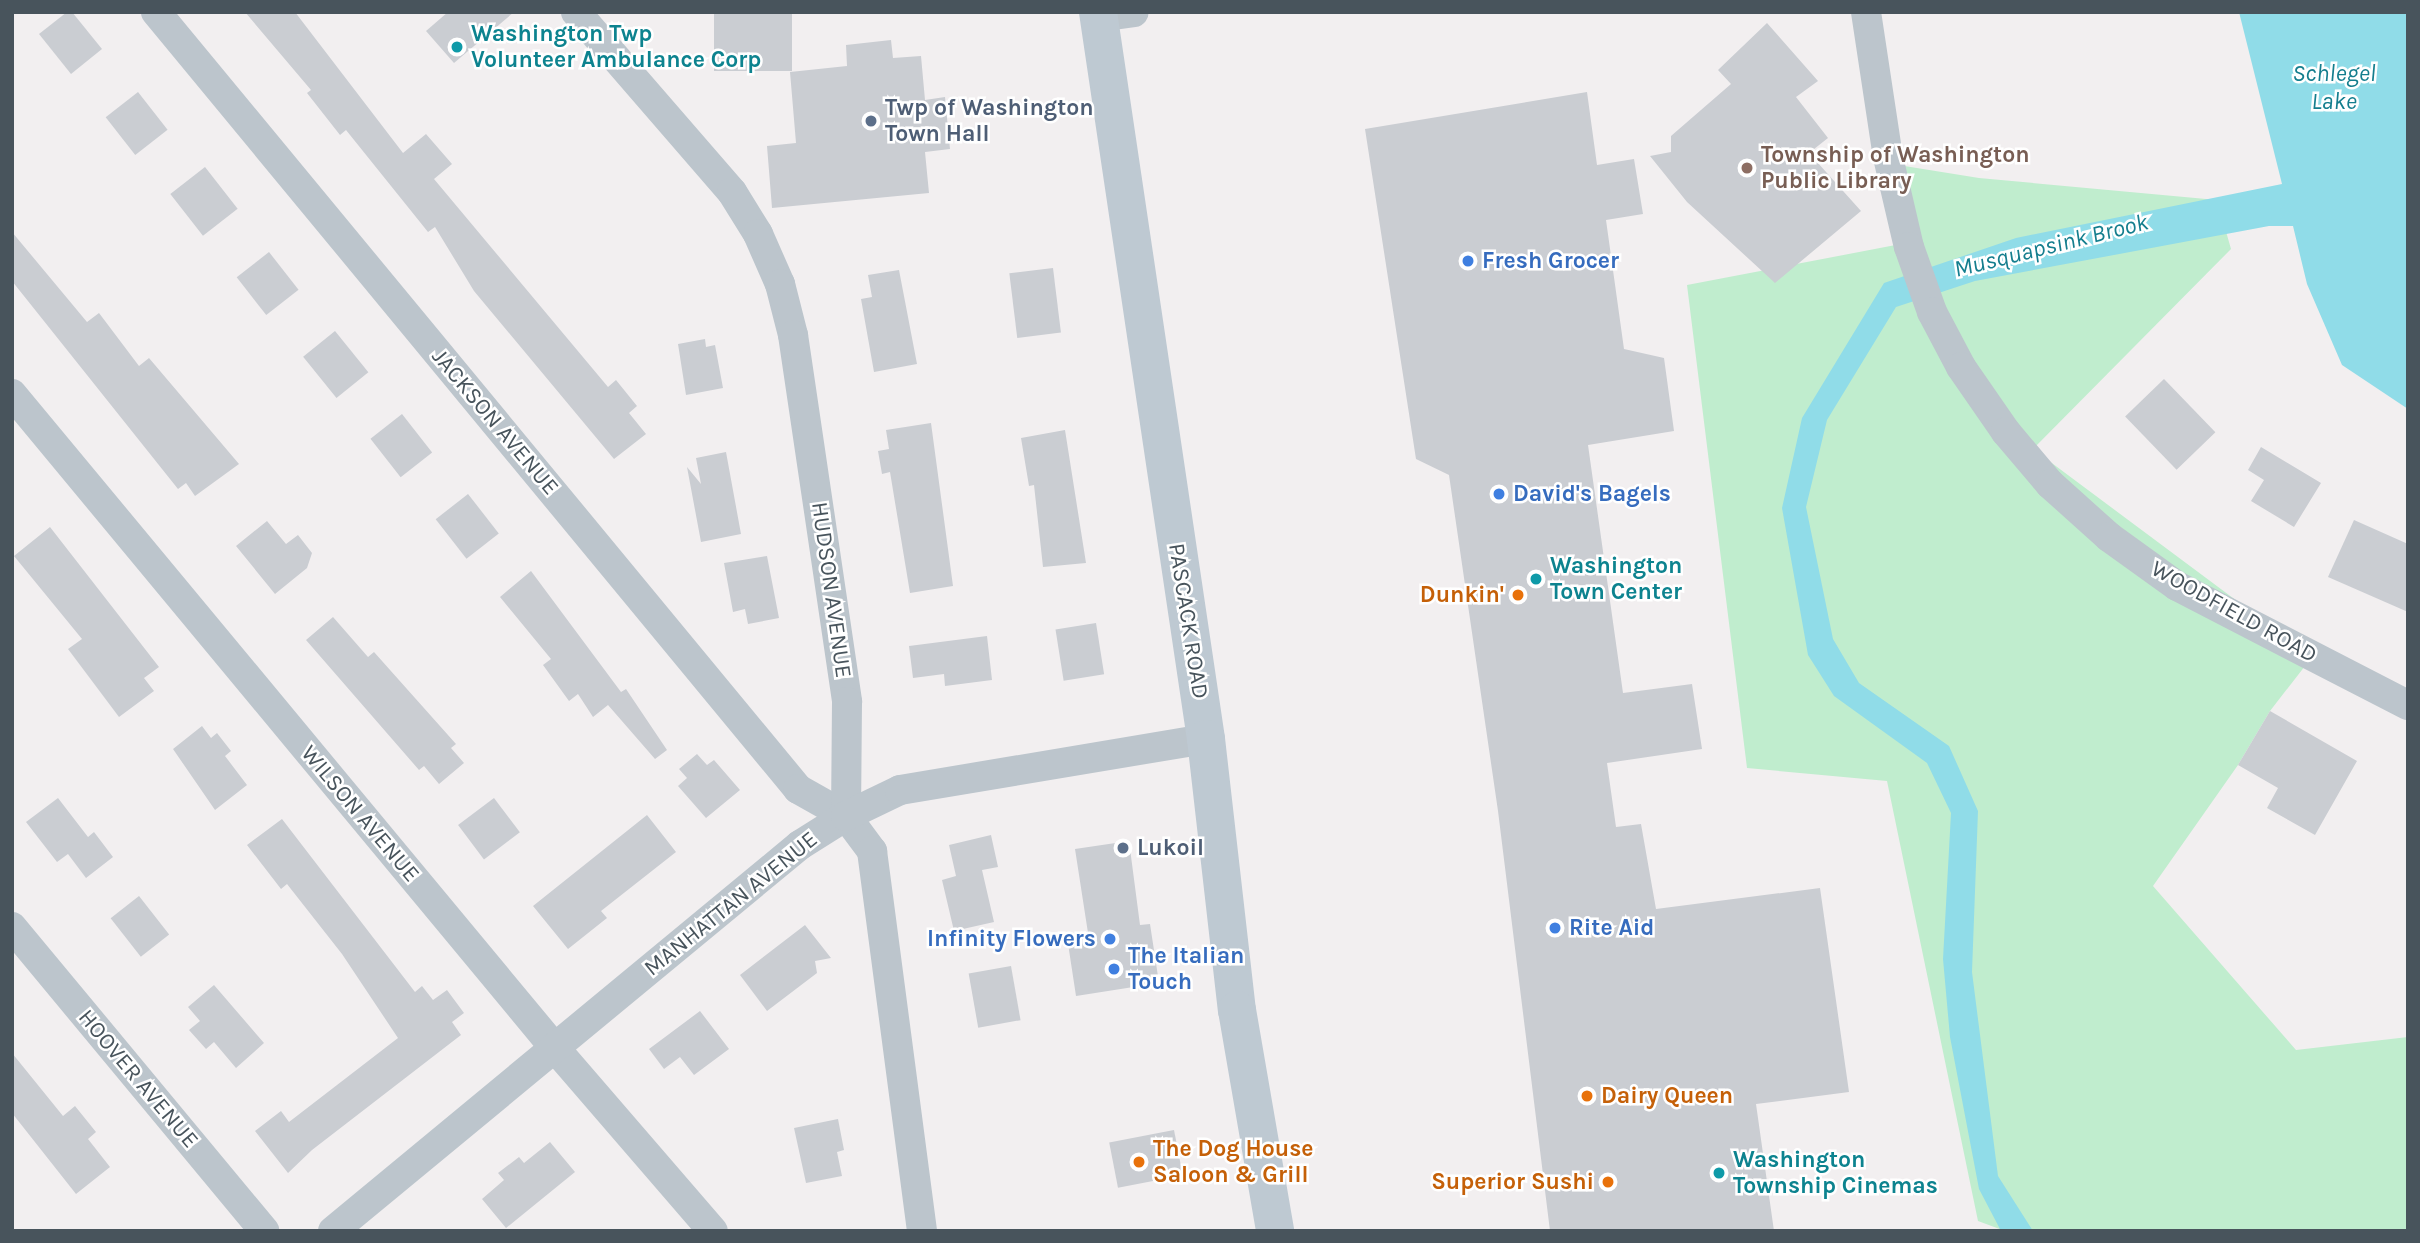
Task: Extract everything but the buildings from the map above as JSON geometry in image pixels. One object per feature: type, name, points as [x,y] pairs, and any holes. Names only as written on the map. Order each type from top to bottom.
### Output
[{"type":"street","name":"JACKSON AVENUE","points":[[156,12],[798,789],[846,816]]},
{"type":"street","name":"HUDSON AVENUE","points":[[576,12],[732,192],[758,234],[780,284],[793,335],[848,702],[846,816]]},
{"type":"street","name":"WOODFIELD ROAD","points":[[1867,12],[1892,179],[1914,262],[1961,367],[2006,432],[2050,484],[2109,537],[2177,586],[2408,705]]},
{"type":"street","name":"PASCACK ROAD","points":[[1110,14],[1206,739],[1237,1010],[1275,1231]]},
{"type":"street","name":"WILSON AVENUE","points":[[12,394],[554,1047],[713,1231]]},
{"type":"street","name":"MANHATTAN AVENUE","points":[[332,1231],[800,845],[846,816],[900,790],[1206,739]]},
{"type":"street","points":[[846,816],[872,851],[922,1231]]},
{"type":"street","name":"HOOVER AVENUE","points":[[12,927],[264,1231]]},
{"type":"green space","points":[[1892,164],[1979,178],[2217,200],[2231,249],[2033,449],[2312,657],[2270,711],[2238,765],[2153,886],[2296,1050],[2408,1037],[2408,1231],[2005,1231],[1978,1221],[1887,781],[1747,768],[1687,285],[1906,243]]},
{"type":"water","points":[[2239,12],[2408,12],[2408,409],[2342,365],[2307,284],[2293,226],[2269,226],[1975,281],[1896,307],[1827,420],[1806,507],[1833,639],[1859,683],[1949,746],[1978,811],[1972,972],[1998,1176],[2033,1231],[2001,1231],[1979,1189],[1950,1037],[1943,959],[1951,813],[1927,763],[1834,696],[1808,655],[1782,508],[1802,418],[1884,283],[2016,238],[2282,184]]},
{"type":"place","name":"Washington Twp Volunteer Ambulance Corp","points":[[457,47]]},
{"type":"place","name":"Twp of Washington Town Hall","points":[[871,121]]},
{"type":"place","name":"Township of Washington Public Library","points":[[1747,168]]},
{"type":"place","name":"Fresh Grocer","points":[[1468,261]]},
{"type":"place","name":"David's Bagels","points":[[1499,494]]},
{"type":"place","name":"Washington Town Center","points":[[1536,579]]},
{"type":"place","name":"Dunkin'","points":[[1518,595]]},
{"type":"place","name":"Lukoil","points":[[1123,848]]},
{"type":"place","name":"Rite Aid","points":[[1555,928]]},
{"type":"place","name":"Infinity Flowers","points":[[1110,939]]},
{"type":"place","name":"The Italian Touch","points":[[1114,969]]},
{"type":"place","name":"Dairy Queen","points":[[1587,1096]]},
{"type":"place","name":"The Dog House Saloon & Grill","points":[[1139,1162]]},
{"type":"place","name":"Washington Township Cinemas","points":[[1719,1173]]},
{"type":"place","name":"Superior Sushi","points":[[1608,1182]]},
{"type":"water label","name":"Schlegel Lake","points":[[2334,88]]},
{"type":"water label","name":"Musquapsink Brook","points":[[2051,246]]}]
